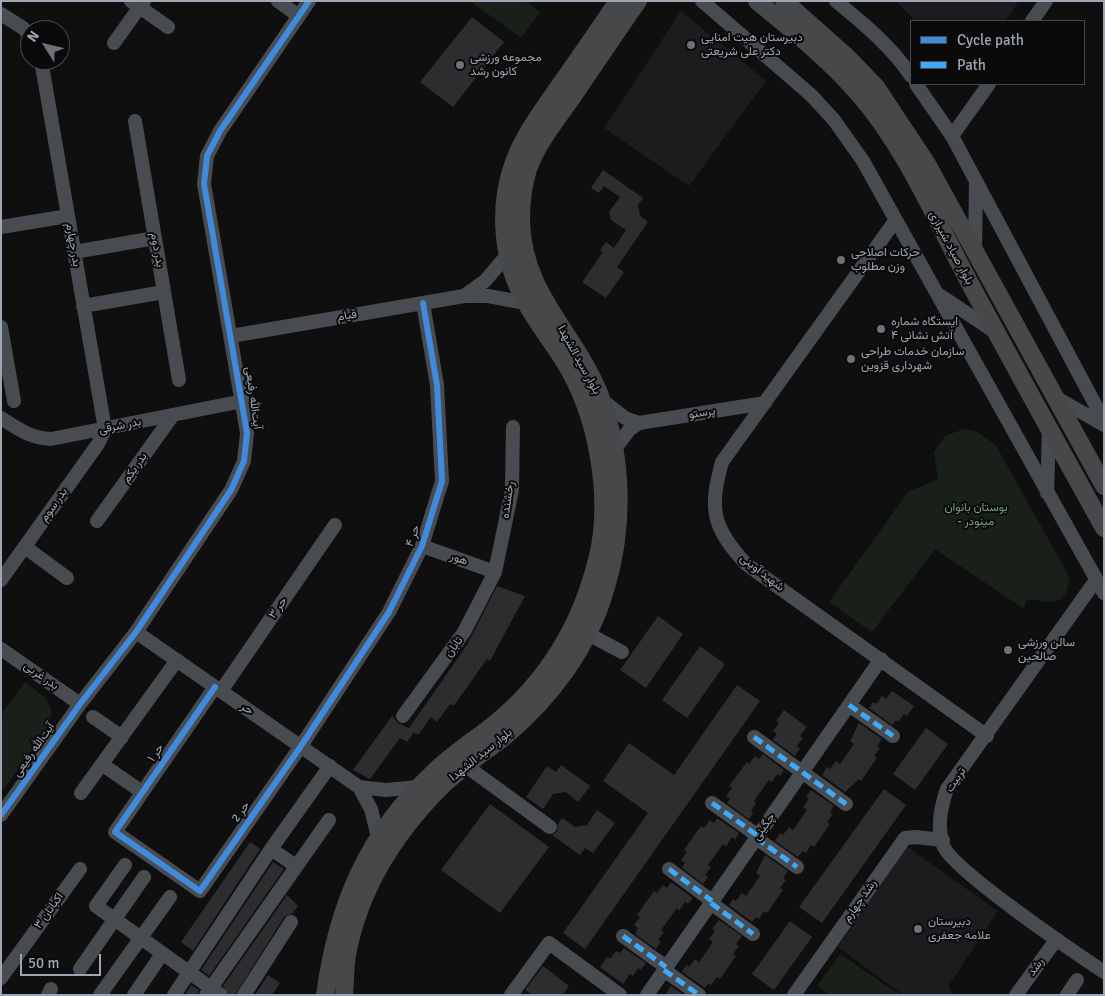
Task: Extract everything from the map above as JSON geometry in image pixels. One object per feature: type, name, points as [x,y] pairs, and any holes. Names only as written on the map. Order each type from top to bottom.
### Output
[{"type":"main road","name":"بلوار سید الشهدا","points":[[592,605],[602,512],[602,476],[596,440],[586,406],[571,373],[526,303],[515,280],[505,242],[504,203],[513,164],[530,129],[618,1]]},
{"type":"main road","name":"بلوار سید الشهدا","points":[[344,995],[347,956],[357,917],[371,881],[392,846],[416,814],[443,785],[536,709],[562,676],[580,637],[617,541],[618,475],[602,400],[586,365],[538,291],[530,275],[521,240],[521,204],[528,170],[544,137],[638,1]]},
{"type":"main road","name":"بلوار صیاد شیرازی","points":[[757,1],[830,64],[859,94],[873,114],[912,175],[995,332],[1104,528]]},
{"type":"main road","name":"بلوار صیاد شیرازی","points":[[784,1],[848,57],[876,87],[927,164],[1104,486]]},
{"type":"main road","name":"بلوار سید الشهدا","points":[[325,995],[331,953],[342,912],[357,874],[378,837],[432,773],[495,724],[524,698],[549,667],[580,637]]},
{"type":"street","points":[[278,1],[298,16]]},
{"type":"street","name":"آیت‌الله رفیعی","points":[[1,815],[80,704],[136,632],[231,490],[244,461],[247,433],[243,401],[204,184],[207,156],[220,130],[309,1]]},
{"type":"street","points":[[702,1],[785,71],[834,120],[863,161],[1047,494],[1104,593]]},
{"type":"street","points":[[836,1],[872,33],[903,64],[910,74]]},
{"type":"street","points":[[1033,20],[1046,1]]},
{"type":"street","points":[[114,43],[138,3],[168,27]]},
{"type":"street","points":[[1,14],[20,28]]},
{"type":"street","name":"بدر چهارم","points":[[43,70],[104,429]]},
{"type":"street","points":[[917,85],[952,136],[1104,421]]},
{"type":"street","points":[[952,136],[988,85]]},
{"type":"street","name":"بدر دوم","points":[[135,121],[179,380]]},
{"type":"street","points":[[975,250],[976,182]]},
{"type":"street","points":[[1,227],[68,216]]},
{"type":"street","name":"شهید آوینی","points":[[895,221],[722,462],[715,488],[716,518],[726,543],[746,564],[987,736]]},
{"type":"street","points":[[74,252],[155,238]]},
{"type":"street","name":"قیام","points":[[464,296],[485,281],[508,254]]},
{"type":"street","points":[[83,306],[164,292]]},
{"type":"street","points":[[938,294],[995,332]]},
{"type":"street","name":"قیام","points":[[231,336],[464,296],[488,296],[526,303]]},
{"type":"street","name":"حر ۴","points":[[301,746],[389,612],[422,546],[442,481],[437,385],[423,303]]},
{"type":"street","points":[[1,327],[14,401]]},
{"type":"street","points":[[1054,396],[1104,425]]},
{"type":"street","points":[[602,400],[625,418],[640,423]]},
{"type":"street","name":"بدر شرقی","points":[[1,418],[24,433],[37,438],[51,439],[243,401]]},
{"type":"street","name":"پرستو","points":[[640,423],[765,403]]},
{"type":"street","name":"بدر یکم","points":[[97,521],[172,416]]},
{"type":"street","points":[[614,450],[629,430],[640,423]]},
{"type":"street","name":"رخشنده","points":[[495,572],[512,490],[512,427]]},
{"type":"street","name":"بدر سوم","points":[[1,580],[98,444],[104,429]]},
{"type":"street","points":[[1047,494],[1049,429]]},
{"type":"street","name":"حر ۳","points":[[218,689],[335,525]]},
{"type":"street","name":"هور","points":[[422,546],[495,572]]},
{"type":"street","points":[[25,547],[68,578]]},
{"type":"street","name":"تابان","points":[[403,716],[464,632],[495,572]]},
{"type":"street","name":"تربیت","points":[[1096,580],[948,789],[941,817],[943,846],[962,868],[1056,940],[1104,972]]},
{"type":"street","name":"حر","points":[[136,632],[359,786],[386,790],[419,787]]},
{"type":"street","points":[[580,637],[622,652]]},
{"type":"street","name":"بدر غربی","points":[[1,649],[80,704]]},
{"type":"street","name":"چگینی","points":[[647,995],[881,659]]},
{"type":"street","points":[[81,793],[177,660]]},
{"type":"street","name":"حر ۱","points":[[115,832],[218,689]]},
{"type":"street","points":[[849,705],[892,736]]},
{"type":"street","points":[[93,717],[122,737]]},
{"type":"street","points":[[754,737],[846,804]]},
{"type":"street","name":"حر 2","points":[[115,832],[200,891],[301,746]]},
{"type":"street","points":[[103,764],[142,792]]},
{"type":"street","points":[[174,995],[271,849],[330,766]]},
{"type":"street","points":[[466,766],[550,826]]},
{"type":"street","name":"حر","points":[[359,786],[371,809],[378,837]]},
{"type":"street","points":[[712,803],[797,867]]},
{"type":"street","points":[[125,865],[96,906],[189,972],[213,992],[296,866],[329,820]]},
{"type":"street","name":"رشد چهارم","points":[[794,995],[905,838],[915,837],[943,840]]},
{"type":"street","points":[[271,849],[296,866]]},
{"type":"street","name":"اکباتان ۳","points":[[1,978],[80,868]]},
{"type":"street","points":[[669,870],[753,934]]},
{"type":"street","points":[[80,969],[144,877]]},
{"type":"street","points":[[100,995],[170,897]]},
{"type":"street","points":[[244,995],[291,922]]},
{"type":"street","points":[[623,936],[699,995]]},
{"type":"street","name":"رشد","points":[[1016,995],[1056,940]]},
{"type":"street","points":[[511,995],[549,943],[620,995]]},
{"type":"street","points":[[134,995],[162,954]]},
{"type":"street","points":[[1067,995],[1078,980]]},
{"type":"shaded area","points":[[896,1],[1019,1],[1006,20],[914,20]]},
{"type":"shaded area","points":[[681,11],[766,81],[689,186],[604,128]]},
{"type":"shaded area","name":"دبیرستان علامه جعفری","points":[[906,846],[998,911],[949,985],[952,995],[903,995],[838,947]]},
{"type":"green space","points":[[470,1],[525,1],[540,12],[521,38]]},
{"type":"green space","name":"بوستان بانوان - مینودر","points":[[964,429],[975,431],[995,444],[1070,578],[1067,590],[1059,600],[1049,602],[1026,600],[1024,609],[935,549],[872,632],[829,602],[908,492],[938,479],[934,452],[945,436]]},
{"type":"green space","points":[[25,682],[47,699],[51,711],[50,726],[1,793],[1,715]]},
{"type":"green space","points":[[840,954],[899,994],[830,995],[817,986]]},
{"type":"building","name":"مجموعه ورزشی کانون رشد","points":[[472,17],[504,42],[453,107],[420,82]]},
{"type":"building","points":[[603,170],[643,198],[638,205],[640,216],[648,222],[617,267],[624,272],[606,298],[582,282],[603,252],[600,250],[606,242],[614,248],[626,230],[611,220],[609,212],[620,197],[604,186],[599,193],[591,188]]},
{"type":"building","points":[[497,586],[525,596],[490,661],[487,659],[458,700],[453,706],[450,704],[437,722],[431,717],[418,735],[414,732],[407,742],[400,738],[370,779],[353,770],[392,716],[398,723],[409,728],[467,645]]},
{"type":"building","points":[[658,616],[683,634],[646,688],[620,670]]},
{"type":"building","points":[[700,646],[725,664],[687,718],[662,700]]},
{"type":"building","points":[[737,685],[760,701],[585,949],[563,933],[648,813],[603,781],[629,743],[674,775]]},
{"type":"building","points":[[892,691],[914,706],[907,716],[904,714],[898,722],[896,720],[892,725],[869,708],[873,702],[876,704],[882,696],[886,699]]},
{"type":"building","points":[[784,710],[807,727],[800,736],[803,738],[797,746],[800,748],[795,756],[773,740],[777,734],[773,731],[779,723],[776,721]]},
{"type":"building","points":[[859,723],[882,739],[877,746],[880,748],[874,756],[877,758],[861,781],[859,779],[845,792],[822,775],[827,767],[830,769],[836,761],[840,764],[854,744],[850,741]]},
{"type":"building","points":[[926,728],[948,744],[915,790],[893,774]]},
{"type":"building","points":[[763,754],[784,770],[780,776],[777,774],[772,782],[769,780],[754,801],[756,803],[749,819],[727,803],[730,799],[726,796],[732,788],[729,786],[747,762],[749,764],[755,756],[759,759]]},
{"type":"building","points":[[561,765],[590,786],[578,802],[566,792],[553,794],[543,809],[526,797],[547,766],[556,772]]},
{"type":"building","points":[[884,789],[906,805],[822,923],[799,907]]},
{"type":"building","points":[[811,790],[834,806],[830,812],[833,814],[827,822],[830,824],[814,847],[811,845],[806,853],[803,851],[798,857],[775,841],[780,833],[783,835],[789,827],[793,830],[807,810],[803,807],[809,799],[806,797]]},
{"type":"building","points":[[490,804],[549,847],[500,913],[441,870]]},
{"type":"building","points":[[597,810],[615,823],[593,853],[585,848],[580,855],[552,835],[557,832],[558,824],[562,818],[575,827],[587,825]]},
{"type":"building","points":[[717,818],[739,833],[735,840],[732,837],[726,846],[723,844],[708,865],[711,867],[705,875],[708,877],[703,884],[682,868],[685,863],[681,860],[687,852],[684,850],[701,826],[704,828],[710,820],[714,823]]},
{"type":"building","points":[[250,842],[260,849],[193,951],[181,942]]},
{"type":"building","points":[[765,855],[788,871],[783,878],[786,880],[780,888],[783,890],[767,913],[764,911],[759,919],[756,917],[752,922],[729,905],[733,899],[736,901],[742,893],[746,896],[760,876],[756,873]]},
{"type":"building","points":[[273,862],[284,869],[209,976],[201,970]]},
{"type":"building","points":[[671,882],[693,898],[688,904],[685,902],[679,911],[677,908],[661,930],[664,932],[658,940],[661,942],[656,949],[635,934],[638,928],[634,925],[640,917],[637,915],[654,891],[657,893],[663,885],[667,888]]},
{"type":"building","points":[[287,895],[298,906],[292,914],[284,917],[235,995],[230,995],[223,986]]},
{"type":"building","points":[[719,920],[742,936],[736,944],[739,946],[733,954],[736,956],[720,979],[717,977],[711,985],[708,983],[705,988],[682,972],[686,965],[689,967],[695,959],[699,962],[713,942],[709,939],[715,931],[712,929]]},
{"type":"building","points":[[790,921],[812,937],[774,990],[752,974]]},
{"type":"building","points":[[624,948],[646,963],[641,970],[638,968],[633,976],[630,974],[623,984],[600,967],[607,957],[610,959],[616,951],[620,953]]},
{"type":"building","points":[[543,966],[569,986],[563,995],[532,995],[525,990]]},
{"type":"building","points":[[268,975],[280,983],[272,995],[255,995]]},
{"type":"building","points":[[191,985],[199,990],[197,995],[185,995]]},
{"type":"building","points":[[671,986],[684,995],[665,995]]},
{"type":"marked path","points":[[849,705],[893,736]]},
{"type":"marked path","points":[[754,737],[846,804]]},
{"type":"marked path","points":[[712,803],[758,836]]},
{"type":"marked path","points":[[756,838],[797,867]]},
{"type":"marked path","points":[[669,869],[712,901]]},
{"type":"marked path","points":[[711,903],[753,934]]},
{"type":"marked path","points":[[623,936],[666,967]]},
{"type":"marked path","points":[[664,970],[699,995]]},
{"type":"cycle path","points":[[1,815],[80,704],[136,632],[231,490],[244,461],[247,433],[204,184],[207,156],[220,131],[309,1]]},
{"type":"cycle path","points":[[215,687],[115,832],[200,891],[301,746],[389,612],[422,546],[442,481],[437,385],[423,303]]},
{"type":"place","name":"دبیرستان هیت امنایی دکتر علی شریعتی","points":[[691,45]]},
{"type":"place","name":"مجموعه ورزشی کانون رشد","points":[[460,65]]},
{"type":"place","name":"حرکات اصلاحی وزن مطلوب","points":[[841,260]]},
{"type":"place","name":"ایستگاه شماره ۴ آتش نشانی","points":[[881,329]]},
{"type":"place","name":"سازمان خدمات طراحی شهرداری قزوین","points":[[851,359]]},
{"type":"place","name":"سالن ورزشی صالحین","points":[[1008,650]]},
{"type":"place","name":"دبیرستان علامه جعفری","points":[[918,929]]}]
